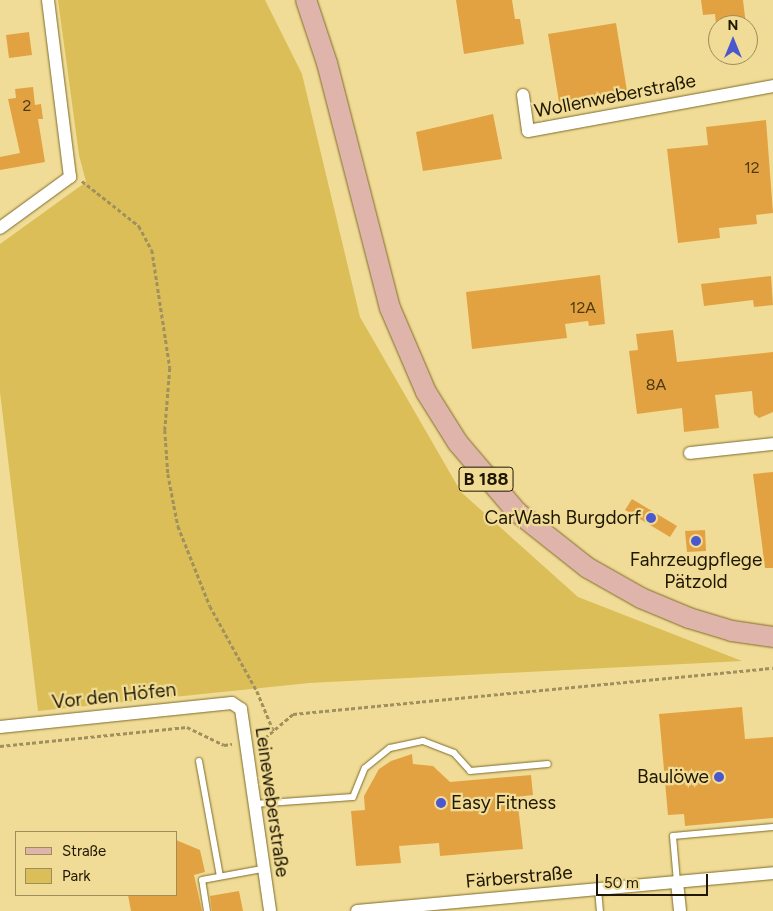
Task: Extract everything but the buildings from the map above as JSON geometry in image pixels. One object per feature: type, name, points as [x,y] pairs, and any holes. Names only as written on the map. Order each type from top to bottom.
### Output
[{"type":"main road","name":"B 188","points":[[306,0],[327,63],[390,308],[426,392],[458,443],[517,512],[588,568],[641,598],[689,618],[773,637]]},
{"type":"street","points":[[0,228],[70,177],[48,0]]},
{"type":"street","name":"Wollenweberstraße","points":[[523,95],[528,132],[773,86]]},
{"type":"street","points":[[690,453],[773,444]]},
{"type":"street","name":"Vor den Höfen","points":[[0,727],[232,703]]},
{"type":"street","name":"Leineweberstraße","points":[[232,703],[241,709],[252,804],[270,911]]},
{"type":"street","name":"Färberstraße","points":[[357,911],[773,873]]},
{"type":"street","points":[[677,882],[680,911]]},
{"type":"lane","points":[[252,804],[353,797],[365,768],[390,748],[422,741],[454,753],[470,772],[548,764]]},
{"type":"lane","points":[[199,761],[220,876]]},
{"type":"lane","points":[[677,882],[673,836],[773,827]]},
{"type":"lane","points":[[207,911],[202,880],[262,869]]},
{"type":"lane","points":[[598,889],[600,911]]},
{"type":"path","points":[[70,177],[86,182],[139,226],[152,250],[170,368],[165,430],[168,474],[178,526],[210,606],[257,691],[274,732]]},
{"type":"path","points":[[0,746],[187,727],[224,745],[262,742],[293,714],[773,668]]},
{"type":"green space","points":[[58,0],[265,0],[302,74],[360,317],[461,492],[578,597],[742,661],[309,683],[38,711],[0,392],[0,244],[86,182],[79,155]]},
{"type":"place","name":"CarWash Burgdorf","points":[[651,518]]},
{"type":"place","name":"Fahrzeugpflege Pätzold","points":[[696,541]]},
{"type":"place","name":"Baulöwe","points":[[719,777]]},
{"type":"place","name":"Easy Fitness","points":[[441,803]]}]
